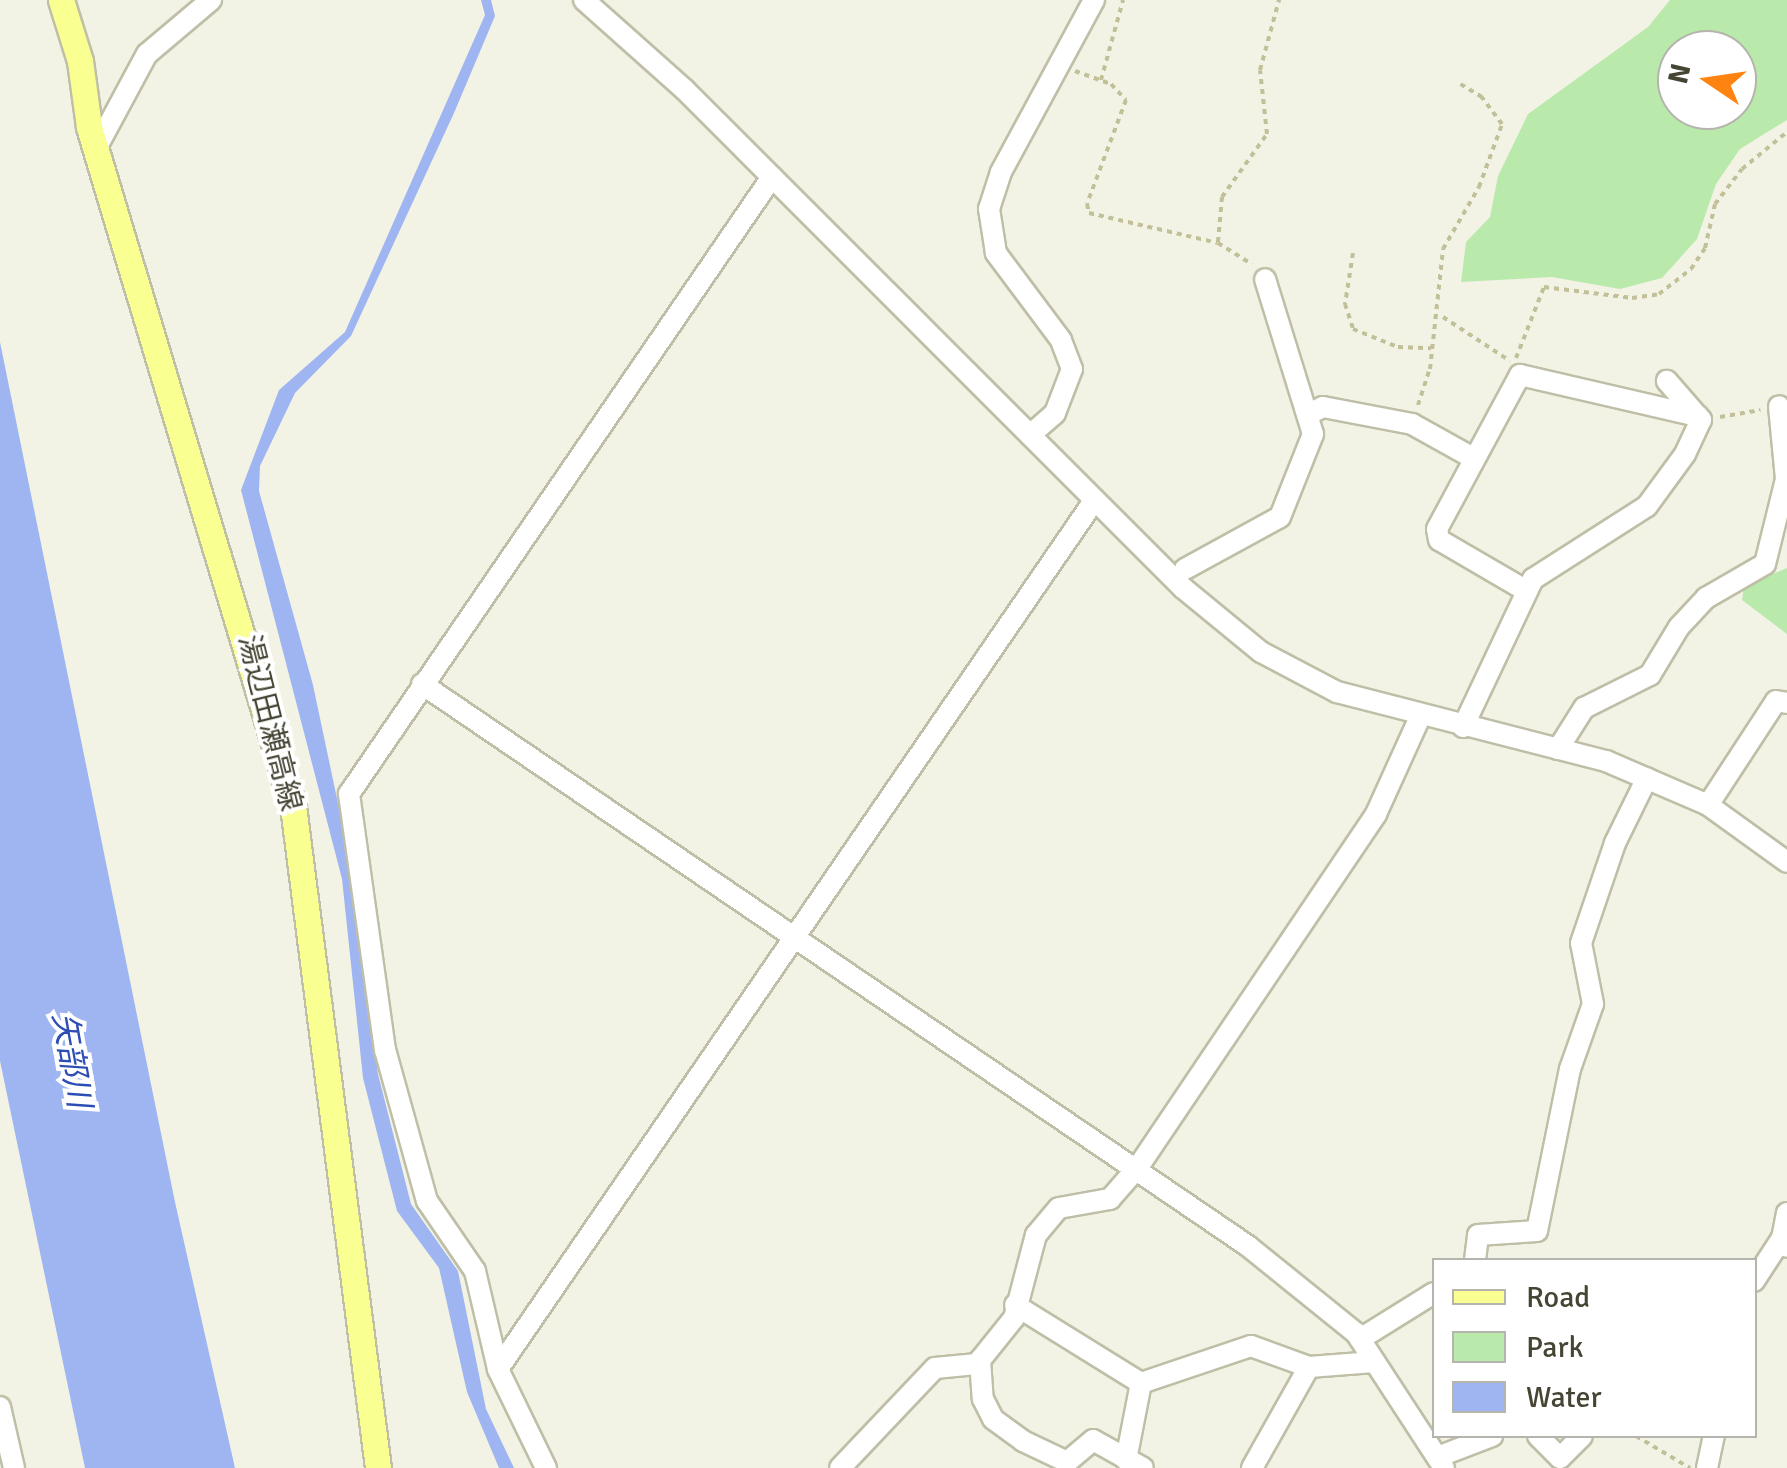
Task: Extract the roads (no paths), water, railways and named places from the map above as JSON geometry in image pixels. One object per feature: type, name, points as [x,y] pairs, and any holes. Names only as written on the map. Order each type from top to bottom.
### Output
[{"type":"main road","name":"湯辺田瀬高線","points":[[61,0],[90,127],[100,143],[292,806],[378,1468]]},
{"type":"street","points":[[100,143],[147,54],[210,0]]},
{"type":"street","points":[[584,0],[772,177],[1183,588],[1261,652],[1337,692],[1558,750],[1647,778],[1708,805],[1787,862]]},
{"type":"street","points":[[1030,435],[1055,413],[1072,370],[1062,340],[996,253],[989,209],[1058,64],[1094,0]]},
{"type":"street","points":[[546,1468],[498,1369],[475,1271],[427,1201],[384,1050],[348,794],[772,177]]},
{"type":"street","points":[[1185,569],[1280,518],[1309,447],[1311,413],[1265,278]]},
{"type":"street","points":[[1525,590],[1439,540],[1437,529],[1517,369],[1700,418]]},
{"type":"street","points":[[1668,381],[1700,418]]},
{"type":"street","points":[[1558,750],[1584,708],[1650,675],[1679,627],[1706,598],[1766,564],[1786,479],[1779,406]]},
{"type":"street","points":[[1311,413],[1323,407],[1412,424],[1472,458]]},
{"type":"street","points":[[1462,726],[1525,590],[1558,558],[1647,506],[1700,418]]},
{"type":"street","points":[[498,1369],[1094,501]]},
{"type":"street","points":[[422,684],[1138,1167],[1360,1339],[1442,1462],[1488,1438]]},
{"type":"street","points":[[1708,805],[1776,700],[1787,703]]},
{"type":"street","points":[[840,1468],[935,1368],[980,1360],[1014,1318],[1036,1234],[1059,1208],[1110,1199],[1138,1167],[1376,814],[1420,716]]},
{"type":"street","points":[[1475,1258],[1478,1235],[1537,1230],[1570,1070],[1593,1004],[1581,943],[1615,843],[1647,778]]},
{"type":"street","points":[[1757,1277],[1784,1243],[1787,1212]]},
{"type":"street","points":[[1360,1339],[1432,1293]]},
{"type":"street","points":[[1015,1305],[1141,1383],[1182,1374],[1240,1348],[1309,1367],[1374,1362]]},
{"type":"street","points":[[980,1360],[988,1409],[1023,1442],[1068,1462],[1093,1440],[1134,1464],[1141,1383]]},
{"type":"street","points":[[1252,1468],[1309,1367]]},
{"type":"street","points":[[0,1407],[14,1468]]},
{"type":"street","points":[[1540,1438],[1560,1458],[1580,1438]]},
{"type":"street","points":[[1707,1468],[1714,1438]]},
{"type":"water","points":[[481,0],[491,0],[495,16],[454,113],[351,336],[295,393],[260,466],[259,491],[313,685],[354,879],[378,1074],[411,1204],[458,1271],[486,1409],[514,1468],[499,1468],[467,1392],[439,1268],[397,1211],[363,1078],[342,879],[241,490],[279,390],[345,332],[485,15]]},
{"type":"water","name":"矢部川","points":[[0,342],[175,1202],[235,1468],[85,1468],[0,1061]]}]
